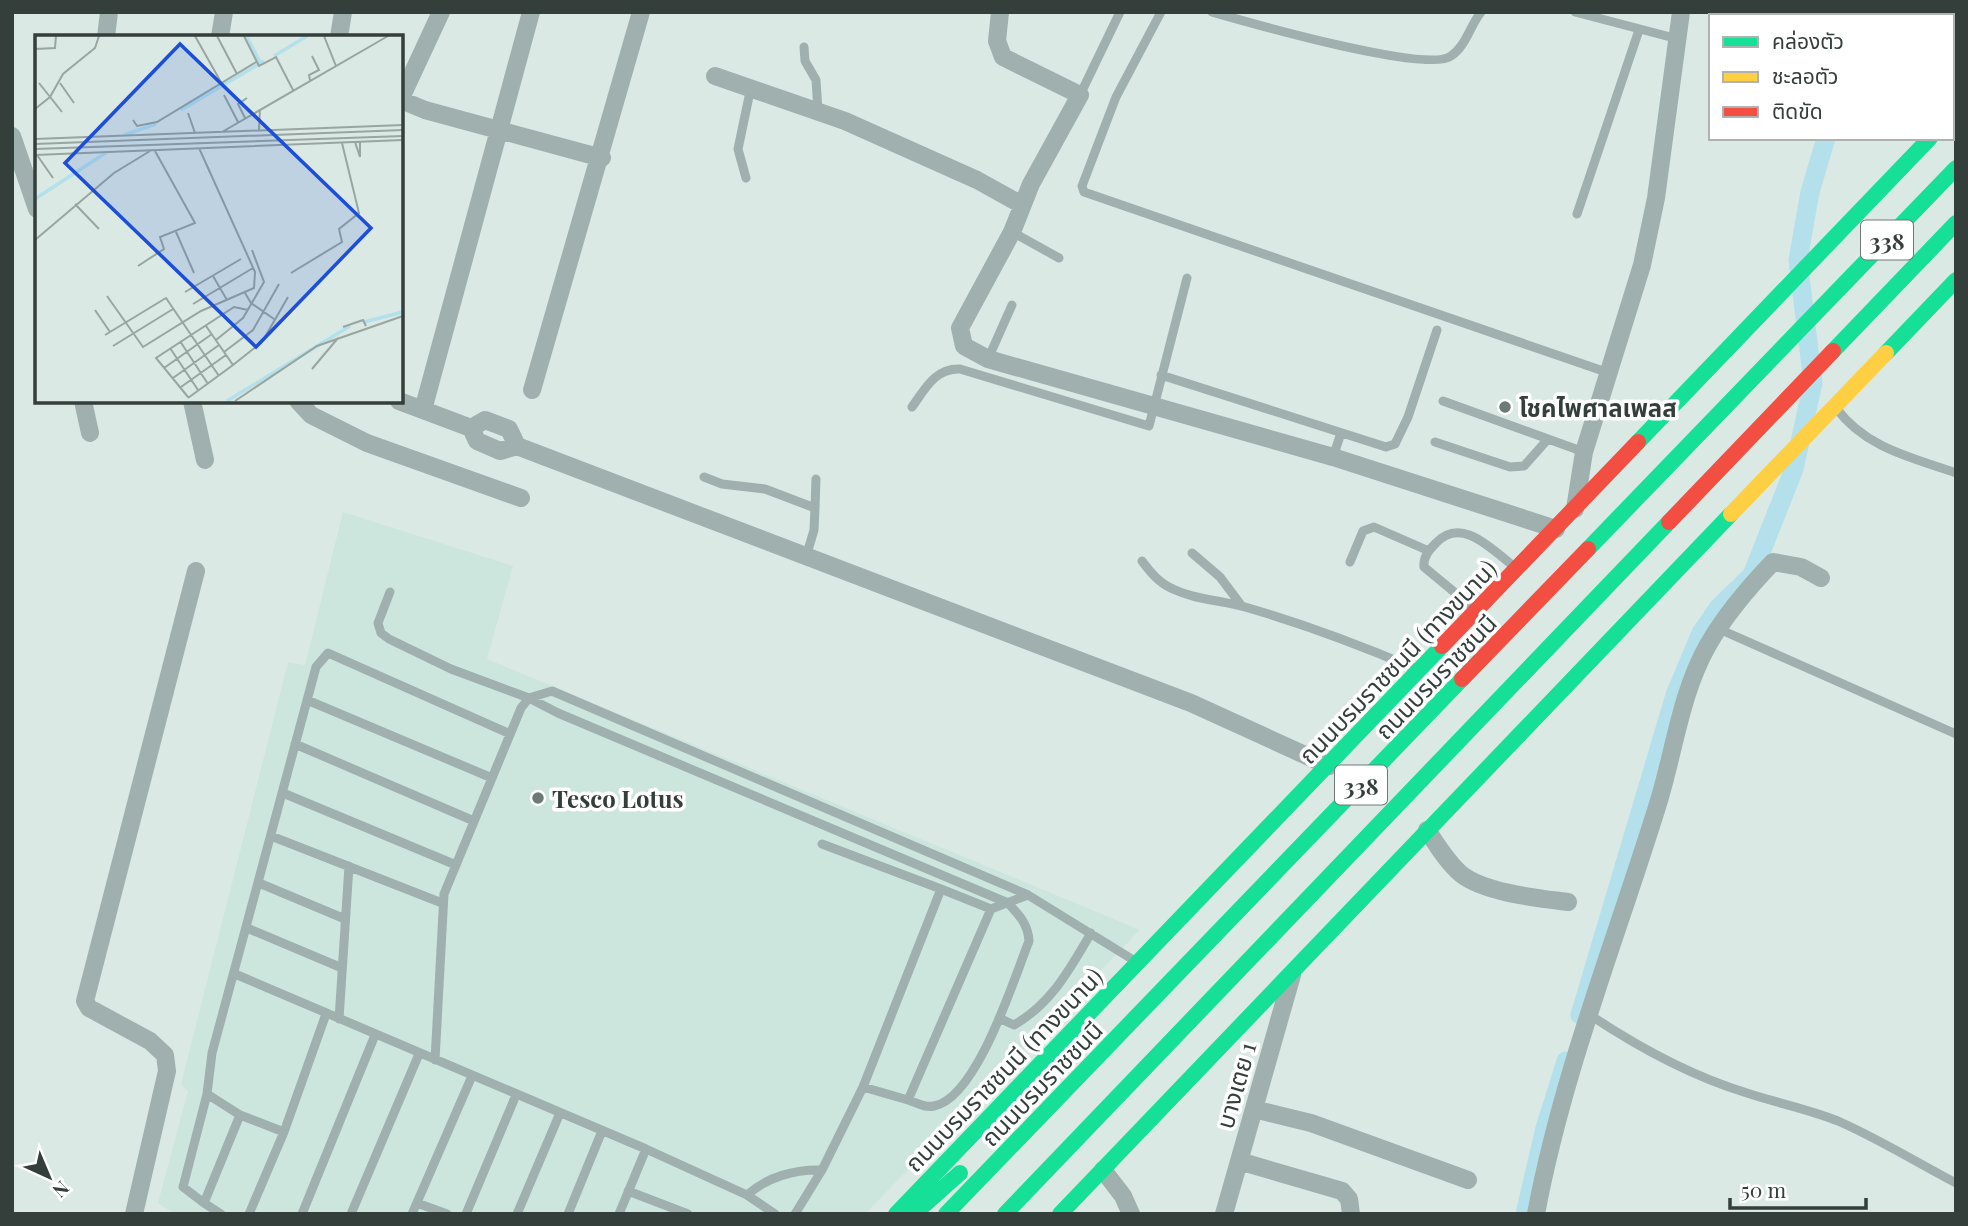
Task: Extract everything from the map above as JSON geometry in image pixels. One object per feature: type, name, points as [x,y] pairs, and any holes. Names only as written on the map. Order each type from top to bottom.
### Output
[{"type":"main road","name":"ถนนบรมราชชนนี (ทางขนาน)","points":[[895,1214],[1329,766],[1928,140]]},
{"type":"main road","name":"ถนนบรมราชชนนี","points":[[946,1214],[1956,169]]},
{"type":"main road","name":"338","points":[[1005,1214],[1956,223]]},
{"type":"main road","points":[[1060,1214],[1956,280]]},
{"type":"main road","points":[[914,1214],[966,1168],[1057,1100]]},
{"type":"main road","points":[[1038,1203],[1108,1108]]},
{"type":"street","points":[[106,35],[109,12]]},
{"type":"street","points":[[220,35],[224,12]]},
{"type":"street","points":[[339,35],[343,12]]},
{"type":"street","points":[[423,410],[531,12]]},
{"type":"street","points":[[533,390],[602,159],[641,12]]},
{"type":"street","points":[[1000,12],[997,41],[1003,57],[1080,95],[1022,205],[1012,232],[960,328],[964,346],[988,359],[1333,457],[1556,529]]},
{"type":"street","points":[[1574,509],[1584,452],[1642,265],[1656,198],[1681,12]]},
{"type":"street","points":[[402,97],[438,13]]},
{"type":"street","points":[[715,76],[818,111],[976,180],[1022,205]]},
{"type":"street","points":[[402,99],[497,130],[602,159]]},
{"type":"street","points":[[12,136],[35,203]]},
{"type":"street","points":[[83,402],[90,433]]},
{"type":"street","points":[[192,402],[205,460]]},
{"type":"street","points":[[299,402],[311,415],[367,443],[521,498]]},
{"type":"street","points":[[402,402],[471,428],[485,420],[509,429],[517,446],[1191,703],[1329,766]]},
{"type":"street","points":[[1535,1214],[1590,1015],[1658,806],[1689,688],[1707,646],[1773,562],[1801,567],[1821,578]]},
{"type":"street","points":[[134,1214],[167,1072],[164,1055],[150,1041],[89,1008],[85,1001],[196,571]]},
{"type":"street","points":[[1427,830],[1463,875],[1513,892],[1568,902]]},
{"type":"street","name":"บางเตย 1","points":[[1224,1214],[1293,969]]},
{"type":"street","points":[[1254,1109],[1311,1123],[1468,1180]]},
{"type":"street","points":[[1239,1161],[1342,1192],[1349,1199],[1351,1214]]},
{"type":"street","points":[[1102,1170],[1123,1196],[1131,1214]]},
{"type":"lane","points":[[1080,95],[1120,12]]},
{"type":"lane","points":[[1161,12],[1116,97],[1082,186],[1084,192],[1609,373]]},
{"type":"lane","points":[[1212,12],[1343,46],[1435,62],[1450,58],[1462,44],[1480,12]]},
{"type":"lane","points":[[1575,12],[1678,39]]},
{"type":"lane","points":[[1577,214],[1639,30]]},
{"type":"lane","points":[[804,47],[805,61],[816,80],[818,111]]},
{"type":"lane","points":[[746,178],[738,149],[751,88]]},
{"type":"lane","points":[[1012,232],[1059,258]]},
{"type":"lane","points":[[912,407],[930,381],[949,369],[960,369],[1149,426],[1186,278]]},
{"type":"lane","points":[[988,359],[1012,305]]},
{"type":"lane","points":[[1160,375],[1386,447],[1395,444],[1408,417],[1437,330]]},
{"type":"lane","points":[[1443,401],[1584,452]]},
{"type":"lane","points":[[1832,409],[1860,435],[1878,446],[1956,472]]},
{"type":"lane","points":[[1333,457],[1341,433]]},
{"type":"lane","points":[[1435,442],[1510,467],[1524,466],[1548,439]]},
{"type":"lane","points":[[704,477],[722,484],[774,492],[815,508]]},
{"type":"lane","points":[[806,557],[814,530],[816,480]]},
{"type":"lane","points":[[1350,562],[1363,531],[1374,527],[1429,551]]},
{"type":"lane","points":[[1477,611],[1427,573],[1423,561],[1429,551],[1450,532],[1466,531],[1518,569]]},
{"type":"lane","points":[[1192,553],[1220,577],[1241,605]]},
{"type":"lane","points":[[1142,561],[1157,580],[1171,589],[1196,598],[1241,605],[1363,646],[1420,671]]},
{"type":"lane","points":[[390,592],[378,623],[382,633],[389,639],[451,670],[529,698],[558,713],[1008,903],[1023,919],[1029,942],[999,1018],[971,1075],[937,1106],[925,1106],[863,1087]]},
{"type":"lane","points":[[1719,629],[1956,734]]},
{"type":"lane","points":[[221,1214],[183,1187],[206,1094],[212,1053],[316,667],[328,653],[510,734]]},
{"type":"lane","points":[[435,1060],[442,904],[521,708],[529,698],[552,691],[1028,895],[1138,963]]},
{"type":"lane","points":[[307,700],[492,778]]},
{"type":"lane","points":[[295,744],[474,821]]},
{"type":"lane","points":[[283,793],[456,865]]},
{"type":"lane","points":[[271,836],[442,904]]},
{"type":"lane","points":[[822,844],[867,864],[991,909],[1028,895]]},
{"type":"lane","points":[[338,1019],[349,866]]},
{"type":"lane","points":[[259,883],[345,919]]},
{"type":"lane","points":[[795,1214],[822,1170],[863,1087],[941,889]]},
{"type":"lane","points":[[908,1100],[991,909]]},
{"type":"lane","points":[[247,928],[342,968]]},
{"type":"lane","points":[[999,1018],[1014,1025],[1036,1012],[1065,978],[1091,933]]},
{"type":"lane","points":[[235,974],[646,1149],[747,1195],[775,1214]]},
{"type":"lane","points":[[249,1214],[284,1132],[326,1014]]},
{"type":"lane","points":[[1590,1015],[1666,1060],[1746,1093],[1800,1107],[1840,1122],[1902,1152],[1956,1183]]},
{"type":"lane","points":[[302,1214],[375,1035]]},
{"type":"lane","points":[[351,1214],[419,1054]]},
{"type":"lane","points":[[412,1214],[472,1076]]},
{"type":"lane","points":[[206,1094],[240,1115],[284,1132]]},
{"type":"lane","points":[[466,1214],[516,1095]]},
{"type":"lane","points":[[517,1214],[560,1113]]},
{"type":"lane","points":[[204,1203],[240,1115]]},
{"type":"lane","points":[[568,1214],[602,1131]]},
{"type":"lane","points":[[619,1214],[646,1149]]},
{"type":"lane","points":[[747,1195],[758,1185],[778,1177],[808,1170],[822,1170]]},
{"type":"lane","points":[[628,1191],[670,1211],[688,1214]]},
{"type":"lane","points":[[417,1203],[447,1214]]},
{"type":"shaded area","name":"Tesco Lotus","points":[[343,512],[513,566],[487,659],[1140,930],[865,1214],[175,1214],[158,1203],[188,1091],[181,1084],[288,662],[305,665]]},
{"type":"waterway","points":[[1580,1015],[1675,695],[1701,633],[1719,607],[1752,575],[1794,469],[1813,383],[1798,260],[1810,192],[1825,140]]},
{"type":"waterway","points":[[1525,1214],[1545,1128],[1566,1061]]},
{"type":"traffic: fast","points":[[1638,442],[1928,140]]},
{"type":"traffic: fast","points":[[1588,549],[1956,168]]},
{"type":"traffic: fast","points":[[1833,351],[1956,223]]},
{"type":"traffic: fast","points":[[1886,353],[1956,280]]},
{"type":"traffic: fast","points":[[1060,1214],[1731,514]]},
{"type":"traffic: fast","points":[[1005,1214],[1669,522]]},
{"type":"traffic: fast","points":[[896,1214],[1442,646]]},
{"type":"traffic: fast","points":[[946,1214],[1462,679]]},
{"type":"traffic: fast","points":[[914,1214],[960,1173]]},
{"type":"traffic: slow","points":[[1731,514],[1886,353]]},
{"type":"traffic: jam","points":[[1669,522],[1833,351]]},
{"type":"traffic: jam","points":[[1442,646],[1638,442]]},
{"type":"traffic: jam","points":[[1462,679],[1588,549]]},
{"type":"place","name":"โชคไพศาลเพลส","points":[[1505,407]]},
{"type":"place","name":"Tesco Lotus","points":[[538,798]]}]
